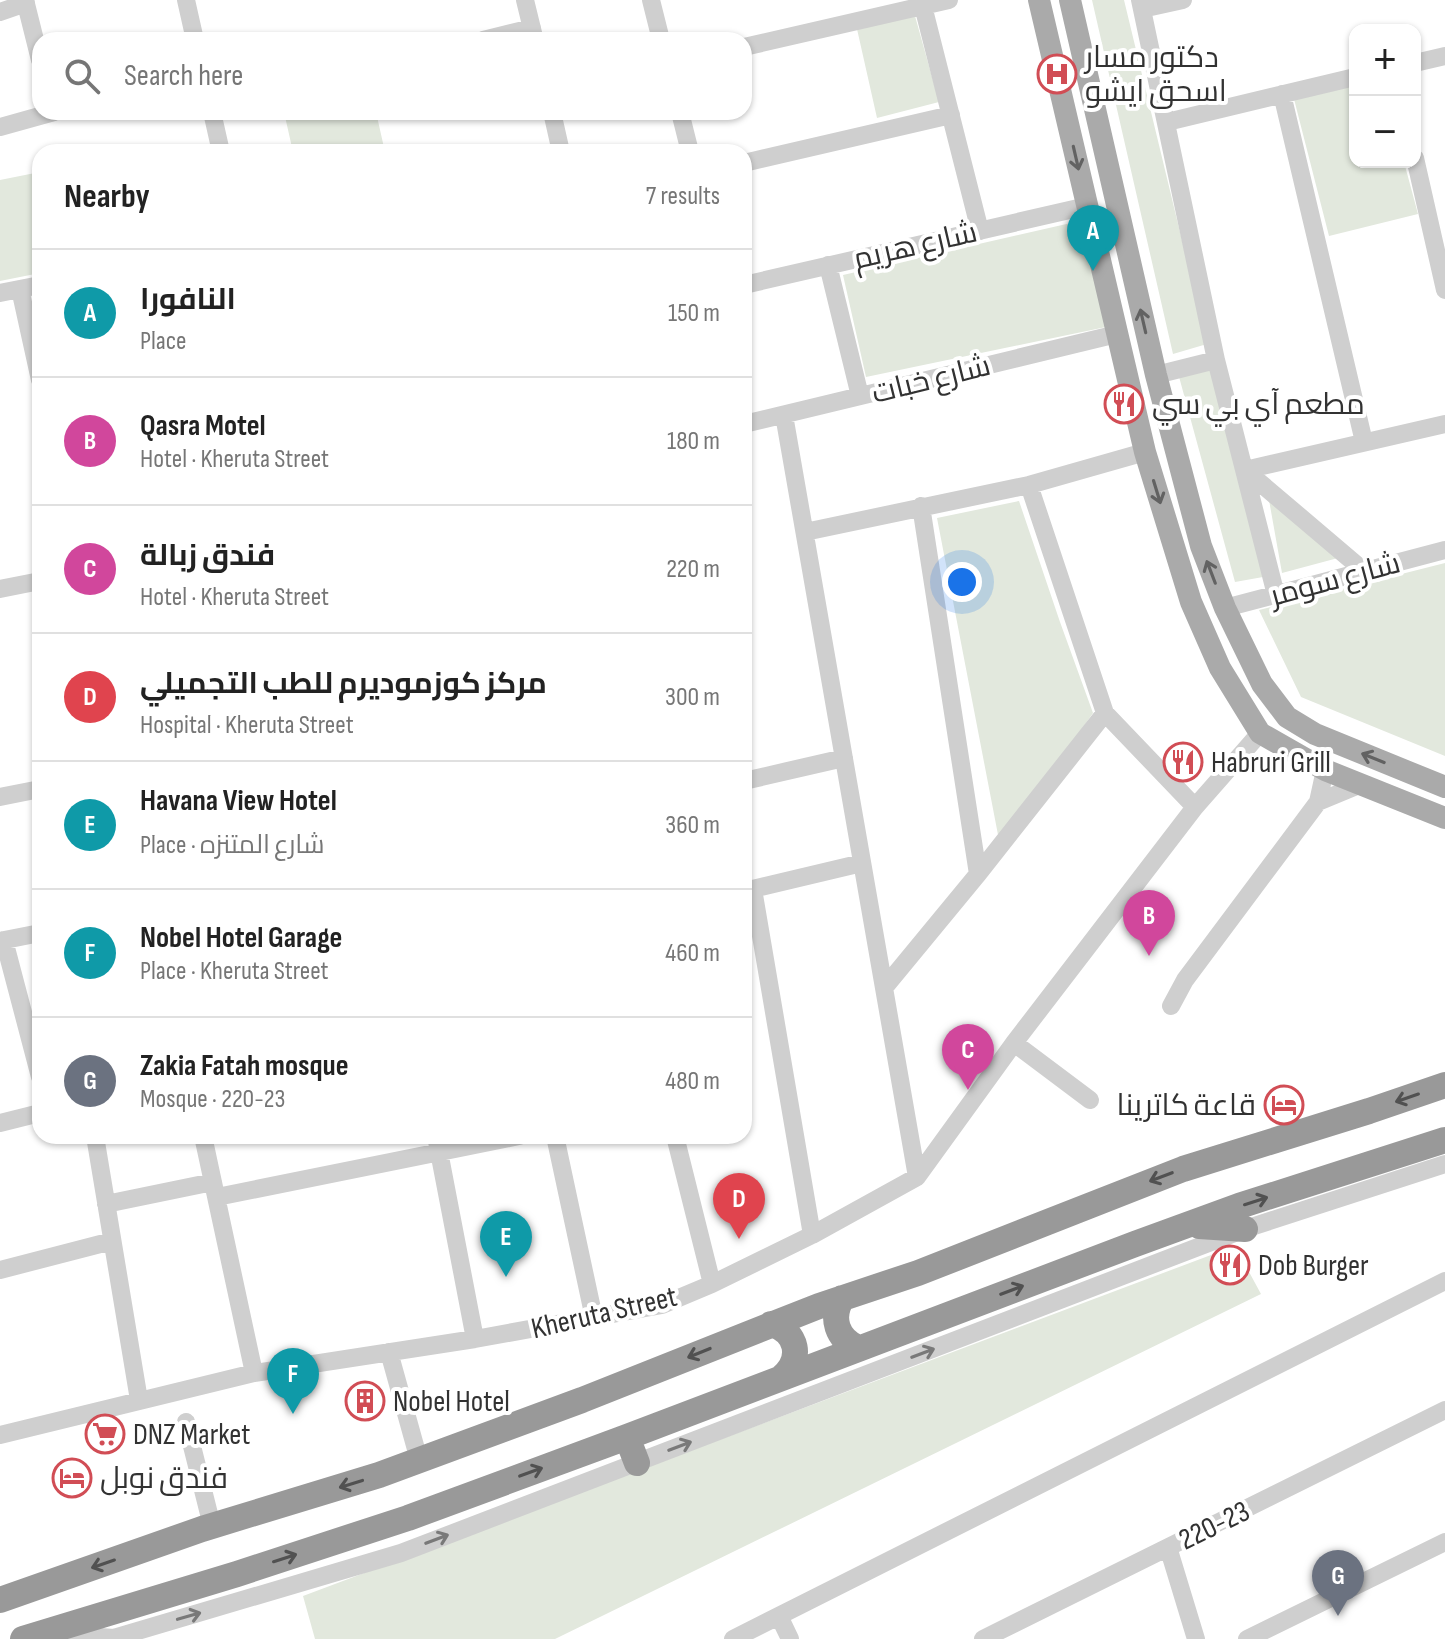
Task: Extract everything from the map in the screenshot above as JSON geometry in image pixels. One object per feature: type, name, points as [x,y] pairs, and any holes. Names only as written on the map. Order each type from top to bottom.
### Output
[{"type":"highway","points":[[0,1600],[212,1526],[379,1475],[582,1400],[771,1324],[918,1273],[1183,1169],[1445,1085]]},
{"type":"highway","points":[[23,1639],[59,1628],[110,1626],[627,1437],[1239,1206],[1445,1140]]},
{"type":"highway","points":[[1188,1225],[1245,1229]]},
{"type":"highway","points":[[842,1298],[836,1312],[837,1328],[845,1340],[858,1348]]},
{"type":"highway","points":[[771,1324],[785,1331],[794,1343],[792,1366],[782,1377]]},
{"type":"highway","points":[[627,1437],[637,1463]]},
{"type":"highway","points":[[0,1589],[39,1586]]},
{"type":"main road","points":[[1039,0],[1145,452],[1191,602],[1220,668],[1260,733],[1325,770],[1437,814],[1442,786],[1315,734],[1287,717],[1262,684],[1225,608],[1201,546],[1156,375],[1070,0]]},
{"type":"main road","points":[[1065,110],[1094,104]]},
{"type":"street","points":[[186,0],[193,32]]},
{"type":"street","points":[[525,0],[533,32]]},
{"type":"street","points":[[651,0],[659,32]]},
{"type":"street","points":[[752,45],[949,0]]},
{"type":"street","points":[[1183,0],[1141,4],[1216,360],[1276,595]]},
{"type":"street","points":[[0,12],[25,2],[33,32]]},
{"type":"street","points":[[923,6],[980,231]]},
{"type":"street","points":[[1421,62],[1445,56]]},
{"type":"street","points":[[1167,122],[1349,78]]},
{"type":"street","points":[[1282,94],[1364,442]]},
{"type":"street","points":[[752,161],[951,115]]},
{"type":"street","points":[[0,127],[32,118]]},
{"type":"street","points":[[214,120],[219,144]]},
{"type":"street","points":[[554,120],[559,144]]},
{"type":"street","points":[[682,120],[688,144]]},
{"type":"street","points":[[1417,168],[1445,290]]},
{"type":"street","name":"شارع هريم","points":[[752,283],[1087,206]]},
{"type":"street","points":[[828,265],[860,396]]},
{"type":"street","points":[[0,293],[32,287]]},
{"type":"street","points":[[20,289],[32,344]]},
{"type":"street","name":"شارع خبات","points":[[752,422],[1117,334]]},
{"type":"street","points":[[1156,375],[1216,360]]},
{"type":"street","points":[[784,415],[917,1177]]},
{"type":"street","points":[[1245,470],[1445,424]]},
{"type":"street","points":[[805,532],[1029,485],[1145,452]]},
{"type":"street","points":[[1245,470],[1364,571]]},
{"type":"street","points":[[1029,485],[1105,713],[1195,807]]},
{"type":"street","points":[[921,506],[978,874]]},
{"type":"street","name":"شارع سومر","points":[[1225,608],[1445,550]]},
{"type":"street","points":[[0,589],[32,583]]},
{"type":"street","points":[[884,988],[1105,713]]},
{"type":"street","name":"Kheruta Street","points":[[0,1435],[254,1373],[475,1339],[662,1305],[812,1235],[917,1177],[1014,1043],[1195,807],[1260,733]]},
{"type":"street","points":[[752,779],[844,758]]},
{"type":"street","points":[[1171,1006],[1185,980],[1318,802],[1325,770]]},
{"type":"street","points":[[1318,802],[1359,785]]},
{"type":"street","points":[[0,797],[32,791]]},
{"type":"street","points":[[752,889],[862,863]]},
{"type":"street","points":[[752,912],[812,1235]]},
{"type":"street","points":[[32,934],[2,940],[32,1048]]},
{"type":"street","points":[[1014,1043],[1090,1100]]},
{"type":"street","points":[[0,1123],[32,1115]]},
{"type":"street","points":[[96,1144],[139,1400]]},
{"type":"street","points":[[205,1144],[254,1373]]},
{"type":"street","points":[[106,1204],[215,1190],[437,1144],[475,1339]]},
{"type":"street","points":[[557,1144],[594,1318]]},
{"type":"street","points":[[677,1144],[712,1284]]},
{"type":"street","points":[[110,1626],[401,1553],[1245,1229],[1445,1164]]},
{"type":"street","points":[[0,1270],[112,1241]]},
{"type":"street","points":[[733,1639],[1445,1281]]},
{"type":"street","points":[[389,1352],[419,1460]]},
{"type":"street","name":"220-23","points":[[983,1639],[1445,1410]]},
{"type":"street","points":[[186,1422],[212,1526]]},
{"type":"street","points":[[1247,1639],[1445,1542]]},
{"type":"street","points":[[1168,1547],[1196,1639]]},
{"type":"street","points":[[779,1616],[790,1639]]},
{"type":"shaded area","points":[[1092,0],[1124,0],[1207,344],[1173,354]]},
{"type":"shaded area","points":[[915,16],[939,102],[877,118],[857,29]]},
{"type":"shaded area","points":[[1349,85],[1349,168],[1406,168],[1418,214],[1329,236],[1294,99]]},
{"type":"shaded area","points":[[286,120],[378,120],[383,144],[291,144]]},
{"type":"shaded area","points":[[32,174],[32,275],[0,281],[0,180]]},
{"type":"shaded area","points":[[1084,220],[1106,327],[866,377],[843,275]]},
{"type":"shaded area","points":[[1211,366],[1263,577],[1235,582],[1178,373]]},
{"type":"shaded area","points":[[1269,500],[1338,558],[1282,573]]},
{"type":"shaded area","points":[[1019,501],[1093,713],[999,840],[937,518]]},
{"type":"shaded area","points":[[1445,563],[1445,756],[1301,697],[1259,610]]},
{"type":"shaded area","points":[[1235,1246],[1261,1294],[555,1639],[315,1639],[303,1596]]},
{"type":"place","name":"دكتور مسار اسحق ايشو","points":[[1057,74]]},
{"type":"place","name":"النافورا","points":[[1093,271]]},
{"type":"place","name":"مطعم آي بي سي","points":[[1124,404]]},
{"type":"place","name":"Habruri Grill","points":[[1183,762]]},
{"type":"place","name":"Qasra Motel","points":[[1149,956]]},
{"type":"place","name":"فندق زبالة","points":[[968,1090]]},
{"type":"place","name":"قاعة كاترينا","points":[[1284,1105]]},
{"type":"place","name":"مركز كوزموديرم للطب التجميلي","points":[[739,1239]]},
{"type":"place","name":"Dob Burger","points":[[1230,1265]]},
{"type":"place","name":"Havana View Hotel","points":[[506,1277]]},
{"type":"place","name":"Nobel Hotel","points":[[365,1401]]},
{"type":"place","name":"Nobel Hotel Garage","points":[[293,1414]]},
{"type":"place","name":"DNZ Market","points":[[105,1434]]},
{"type":"place","name":"فندق نوبل","points":[[72,1478]]},
{"type":"place","name":"Zakia Fatah mosque","points":[[1338,1616]]}]
